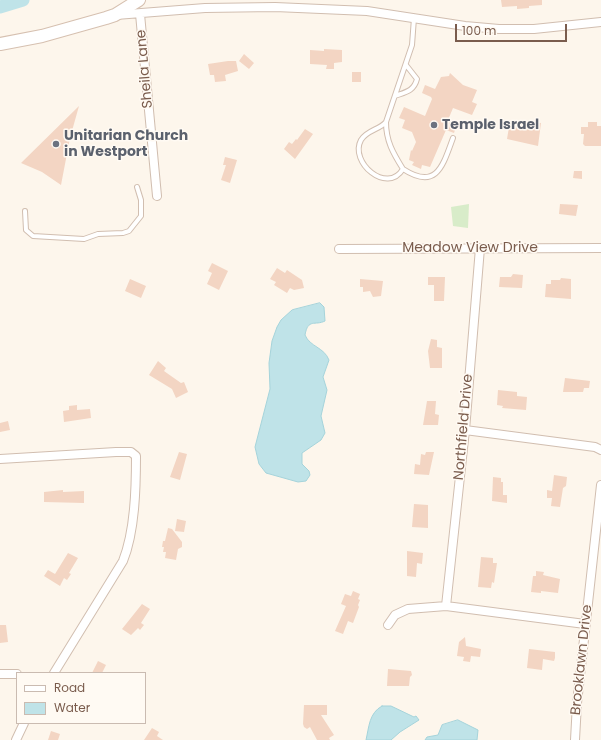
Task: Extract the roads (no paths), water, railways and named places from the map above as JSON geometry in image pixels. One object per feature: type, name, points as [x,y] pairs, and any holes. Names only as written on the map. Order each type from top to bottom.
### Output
[{"type":"street","points":[[115,15],[139,0]]},
{"type":"street","points":[[0,44],[42,36],[115,15],[189,9],[275,7],[367,11],[414,17],[471,27],[507,29],[601,22]]},
{"type":"street","name":"Sheila Lane","points":[[140,14],[157,196]]},
{"type":"street","name":"Northfield Drive","points":[[446,606],[465,430],[480,248]]},
{"type":"street","name":"Meadow View Drive","points":[[339,249],[601,248]]},
{"type":"street","points":[[465,430],[596,447],[601,450]]},
{"type":"street","points":[[0,459],[116,452],[132,452],[136,456],[131,520],[125,556],[55,672]]},
{"type":"street","name":"Brooklawn Drive","points":[[575,740],[576,708],[601,485]]},
{"type":"street","points":[[388,625],[395,615],[408,609],[446,606],[585,624]]},
{"type":"street","points":[[0,674],[16,674]]},
{"type":"street","points":[[16,740],[24,724]]},
{"type":"lane","points":[[414,17],[412,45],[386,122],[386,132],[390,148],[403,169],[418,178],[430,178],[442,164],[453,138]]},
{"type":"lane","points":[[395,96],[411,91],[415,87],[417,79],[406,65]]},
{"type":"lane","points":[[386,122],[378,128],[368,132],[361,140],[359,150],[361,157],[372,173],[382,178],[396,177],[403,169]]},
{"type":"lane","points":[[25,210],[26,230],[33,236],[84,239],[98,234],[123,233],[134,226],[141,216],[141,200],[137,187]]},
{"type":"water","points":[[320,303],[324,307],[325,321],[310,324],[305,335],[310,342],[324,352],[329,360],[323,377],[327,390],[321,416],[325,433],[321,440],[302,453],[302,464],[309,471],[310,475],[306,481],[298,482],[266,473],[259,464],[255,447],[270,389],[269,363],[272,341],[277,327],[281,320],[292,310]]},
{"type":"water","points":[[382,706],[391,706],[414,717],[416,716],[419,720],[400,732],[391,740],[366,740],[372,716],[374,712]]},
{"type":"water","points":[[458,720],[478,730],[477,740],[425,740],[427,737],[438,735],[442,725]]},
{"type":"waterway","points":[[0,7],[23,0]]},
{"type":"place","name":"Temple Israel","points":[[434,125]]},
{"type":"place","name":"Unitarian Church in Westport","points":[[56,144]]}]
